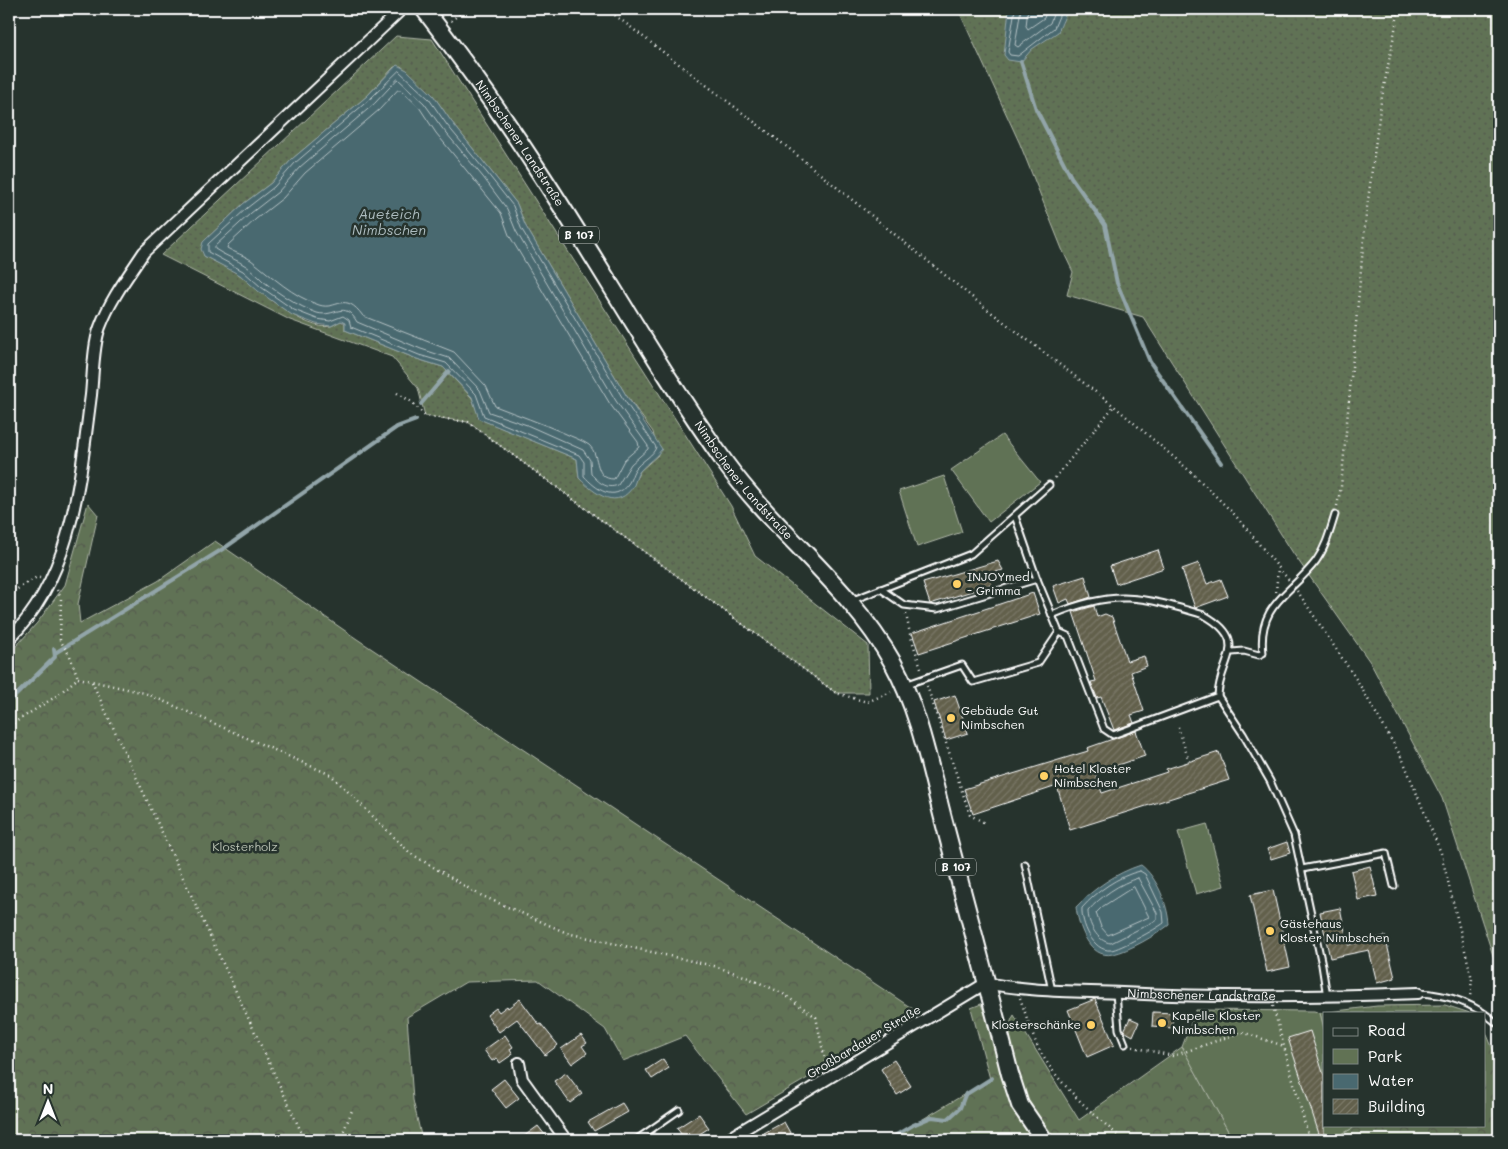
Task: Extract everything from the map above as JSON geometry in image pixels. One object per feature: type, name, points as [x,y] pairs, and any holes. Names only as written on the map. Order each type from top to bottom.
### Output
[{"type":"main road","name":"Nimbschener Landstraße","points":[[424,9],[487,94],[538,170],[677,392],[728,466],[757,502],[869,624],[893,663],[917,721],[1016,1095],[1032,1124],[1044,1140]]},
{"type":"street","points":[[9,639],[20,628],[51,579],[70,525],[81,473],[99,329],[123,283],[144,252],[402,9]]},
{"type":"street","name":"Nimbschener Landstraße","points":[[986,983],[1017,989],[1052,992],[1271,998],[1418,993]]},
{"type":"street","name":"Großbardauer Straße","points":[[726,1140],[986,983]]},
{"type":"street","points":[[519,1063],[522,1079],[566,1140]]},
{"type":"lane","points":[[850,602],[971,554],[1049,485]]},
{"type":"lane","points":[[1232,652],[1244,651],[1259,655],[1263,653],[1263,626],[1269,611],[1316,561],[1328,538],[1334,515]]},
{"type":"lane","points":[[1015,516],[1037,579],[1059,632],[1068,636],[1104,728],[1113,735],[1218,696]]},
{"type":"lane","points":[[881,589],[904,605],[938,609],[1037,579]]},
{"type":"lane","points":[[1052,615],[1087,601],[1136,597],[1204,615],[1214,620],[1229,638],[1232,652],[1218,685],[1218,696],[1243,734],[1270,782],[1294,836],[1327,997]]},
{"type":"lane","points":[[904,686],[962,665],[973,682],[1038,663],[1059,632]]},
{"type":"lane","points":[[1302,869],[1386,853],[1394,886]]},
{"type":"lane","points":[[1025,864],[1052,992]]},
{"type":"lane","points":[[1116,993],[1118,1029],[1125,1044]]},
{"type":"lane","points":[[1418,993],[1440,994],[1469,1004],[1483,1012]]},
{"type":"lane","points":[[1486,1014],[1499,1025]]},
{"type":"lane","points":[[636,1140],[679,1110]]},
{"type":"path","points":[[440,30],[465,9]]},
{"type":"path","points":[[607,9],[787,147],[983,306],[1114,406],[1191,472],[1234,516],[1300,595],[1358,682],[1404,760],[1441,853],[1472,979],[1469,1004]]},
{"type":"path","points":[[1334,515],[1341,487],[1366,215],[1381,102],[1399,9]]},
{"type":"path","points":[[398,393],[412,402],[425,416],[468,422],[836,694],[867,702],[904,686]]},
{"type":"path","points":[[1049,485],[1114,406]]},
{"type":"path","points":[[1277,601],[1275,588],[1278,567]]},
{"type":"path","points":[[9,594],[37,577],[51,579],[61,598],[60,640],[70,656],[78,678]]},
{"type":"path","points":[[904,605],[910,634],[970,815],[985,823]]},
{"type":"path","points":[[78,678],[145,694],[331,775],[410,853],[478,894],[567,933],[714,966],[744,976],[782,993],[816,1017],[828,1077]]},
{"type":"path","points":[[9,726],[55,697],[78,678]]},
{"type":"path","points":[[92,682],[305,1140]]},
{"type":"path","points":[[1178,727],[1189,762]]},
{"type":"path","points":[[1017,989],[1036,1041],[1049,1066],[1076,1097],[1123,1140]]},
{"type":"path","points":[[1271,998],[1308,1140]]},
{"type":"path","points":[[1125,1044],[1138,1049],[1174,1056],[1242,1032],[1284,1046]]},
{"type":"path","points":[[340,1140],[353,1108]]},
{"type":"green space","points":[[958,9],[1499,9],[1499,974],[1442,798],[1370,662],[1293,553],[1143,317],[1067,295],[1073,272],[1020,144]]},
{"type":"green space","points":[[396,36],[432,39],[731,506],[755,556],[868,645],[869,693],[836,693],[468,422],[425,416],[418,388],[392,357],[290,320],[161,255]],"holes":[[[401,66],[433,95],[451,121],[517,204],[525,225],[626,395],[653,432],[658,455],[640,471],[633,485],[579,478],[577,459],[480,419],[472,398],[443,367],[417,359],[345,330],[345,323],[341,321],[331,326],[320,326],[296,317],[237,273],[204,256],[203,242],[243,204],[271,183],[292,159],[367,96],[394,67]]]},
{"type":"green space","points":[[1002,435],[1040,482],[989,522],[951,470]]},
{"type":"green space","points":[[944,476],[962,532],[917,547],[899,491]]},
{"type":"green space","name":"Klosterholz","points":[[88,503],[98,515],[78,604],[80,623],[158,581],[215,541],[357,639],[919,1013],[746,1114],[685,1036],[623,1061],[605,1029],[538,980],[466,982],[407,1017],[413,1100],[422,1140],[9,1140],[9,654],[37,623],[65,585]]},
{"type":"green space","points":[[1207,824],[1224,886],[1196,894],[1178,832]]},
{"type":"green space","points":[[981,1004],[1035,1140],[888,1140],[990,1079],[971,1008]]},
{"type":"green space","points":[[1445,1005],[1467,1012],[1328,1012],[1377,1006]]},
{"type":"green space","points":[[1196,1010],[1314,1011],[1320,1013],[1323,1025],[1323,1126],[1353,1126],[1353,1128],[1331,1140],[1233,1140],[1182,1047]]},
{"type":"green space","points":[[1320,1013],[1323,1013],[1323,1025]]},
{"type":"green space","points":[[1014,1015],[1079,1120],[1182,1047],[1233,1140],[1052,1140],[1026,1097],[1012,1062],[1009,1028]]},
{"type":"green space","points":[[1486,1033],[1499,1063],[1499,1140],[1331,1140],[1353,1128],[1353,1126],[1486,1126]]},
{"type":"water","points":[[1009,9],[1068,9],[1058,32],[1032,49],[1021,62],[1008,60],[1004,55]]},
{"type":"water","name":"Aueteich Nimbschen","points":[[397,65],[407,70],[433,95],[451,121],[517,204],[525,225],[626,395],[662,449],[640,471],[634,485],[621,498],[606,498],[585,484],[579,478],[577,459],[479,419],[472,397],[443,367],[417,359],[345,330],[345,323],[341,321],[331,326],[316,324],[292,315],[258,291],[240,275],[204,256],[201,249],[203,242],[243,204],[271,183],[292,159],[367,96]]},
{"type":"water","points":[[1141,865],[1147,870],[1161,892],[1169,925],[1127,950],[1113,954],[1097,952],[1082,931],[1076,907],[1106,882],[1123,872]]},
{"type":"building","points":[[1158,550],[1164,568],[1116,584],[1110,566]]},
{"type":"building","name":"INJOYmed - Grimma","points":[[998,561],[1003,570],[989,574],[992,585],[930,604],[923,583]]},
{"type":"building","points":[[1199,563],[1207,584],[1221,579],[1228,596],[1195,608],[1182,569]]},
{"type":"building","points":[[1085,576],[1091,597],[1070,604],[1068,599],[1059,603],[1053,586]]},
{"type":"building","points":[[1033,593],[1040,614],[919,653],[912,633]]},
{"type":"building","points":[[1094,606],[1097,617],[1105,614],[1112,617],[1127,661],[1144,656],[1147,666],[1131,672],[1144,711],[1131,715],[1134,723],[1114,730],[1101,697],[1097,698],[1091,682],[1096,681],[1073,612]]},
{"type":"building","name":"Gebäude Gut Nimbschen","points":[[955,695],[968,733],[946,740],[934,702]]},
{"type":"building","points":[[1136,731],[1145,756],[1095,773],[1102,793],[1167,772],[1166,769],[1219,752],[1229,780],[1070,830],[1057,786],[973,814],[964,789],[1088,751],[1087,748]]},
{"type":"building","points":[[1287,842],[1290,853],[1271,859],[1267,849]]},
{"type":"building","points":[[1370,866],[1377,896],[1358,900],[1351,871]]},
{"type":"building","name":"Gästehaus Kloster Nimbschen","points":[[1273,890],[1290,967],[1267,972],[1250,895]]},
{"type":"building","points":[[1340,908],[1348,945],[1385,936],[1395,978],[1377,983],[1369,950],[1330,958],[1320,912]]},
{"type":"building","points":[[520,999],[539,1025],[541,1024],[558,1045],[545,1055],[517,1019],[499,1032],[487,1015],[496,1008],[499,1012],[507,1006],[508,1008]]},
{"type":"building","name":"Klosterschänke","points":[[1095,999],[1114,1045],[1087,1057],[1068,1010]]},
{"type":"building","name":"Kapelle Kloster Nimbschen","points":[[1153,1012],[1173,1013],[1172,1028],[1152,1026]]},
{"type":"building","points":[[1130,1018],[1139,1022],[1133,1036],[1124,1031]]},
{"type":"building","points":[[1310,1031],[1323,1073],[1324,1140],[1321,1140],[1288,1038]]},
{"type":"building","points":[[505,1035],[513,1047],[510,1049],[513,1054],[500,1063],[497,1058],[492,1061],[484,1050]]},
{"type":"building","points":[[581,1035],[587,1043],[582,1046],[587,1053],[572,1064],[561,1049]]},
{"type":"building","points":[[663,1059],[669,1068],[652,1079],[646,1070]]},
{"type":"building","points":[[894,1060],[911,1086],[897,1095],[881,1069]]},
{"type":"building","points":[[566,1073],[582,1094],[570,1103],[554,1081]]},
{"type":"building","points":[[504,1079],[519,1098],[506,1108],[491,1089]]},
{"type":"building","points":[[622,1103],[628,1112],[594,1131],[588,1122]]},
{"type":"building","points":[[699,1114],[709,1128],[690,1140],[685,1140],[677,1128]]},
{"type":"building","points":[[784,1122],[794,1140],[768,1140],[764,1133]]},
{"type":"building","points":[[538,1126],[549,1140],[519,1140]]},
{"type":"waterway","points":[[1021,62],[1036,109],[1071,177],[1105,225],[1117,283],[1150,362],[1221,463]]},
{"type":"waterway","points":[[421,404],[449,371]]},
{"type":"waterway","points":[[55,653],[226,547],[397,427],[416,420]]},
{"type":"waterway","points":[[9,702],[55,657],[54,649]]},
{"type":"waterway","points":[[888,1140],[913,1125],[932,1117],[948,1119],[960,1108],[965,1095],[992,1078]]},
{"type":"place","name":"INJOYmed - Grimma","points":[[957,584]]},
{"type":"place","name":"Gebäude Gut Nimbschen","points":[[951,718]]},
{"type":"place","name":"Hotel Kloster Nimbschen","points":[[1044,776]]},
{"type":"place","name":"Gästehaus Kloster Nimbschen","points":[[1270,931]]},
{"type":"place","name":"Kapelle Kloster Nimbschen","points":[[1162,1023]]},
{"type":"place","name":"Klosterschänke","points":[[1091,1025]]}]
